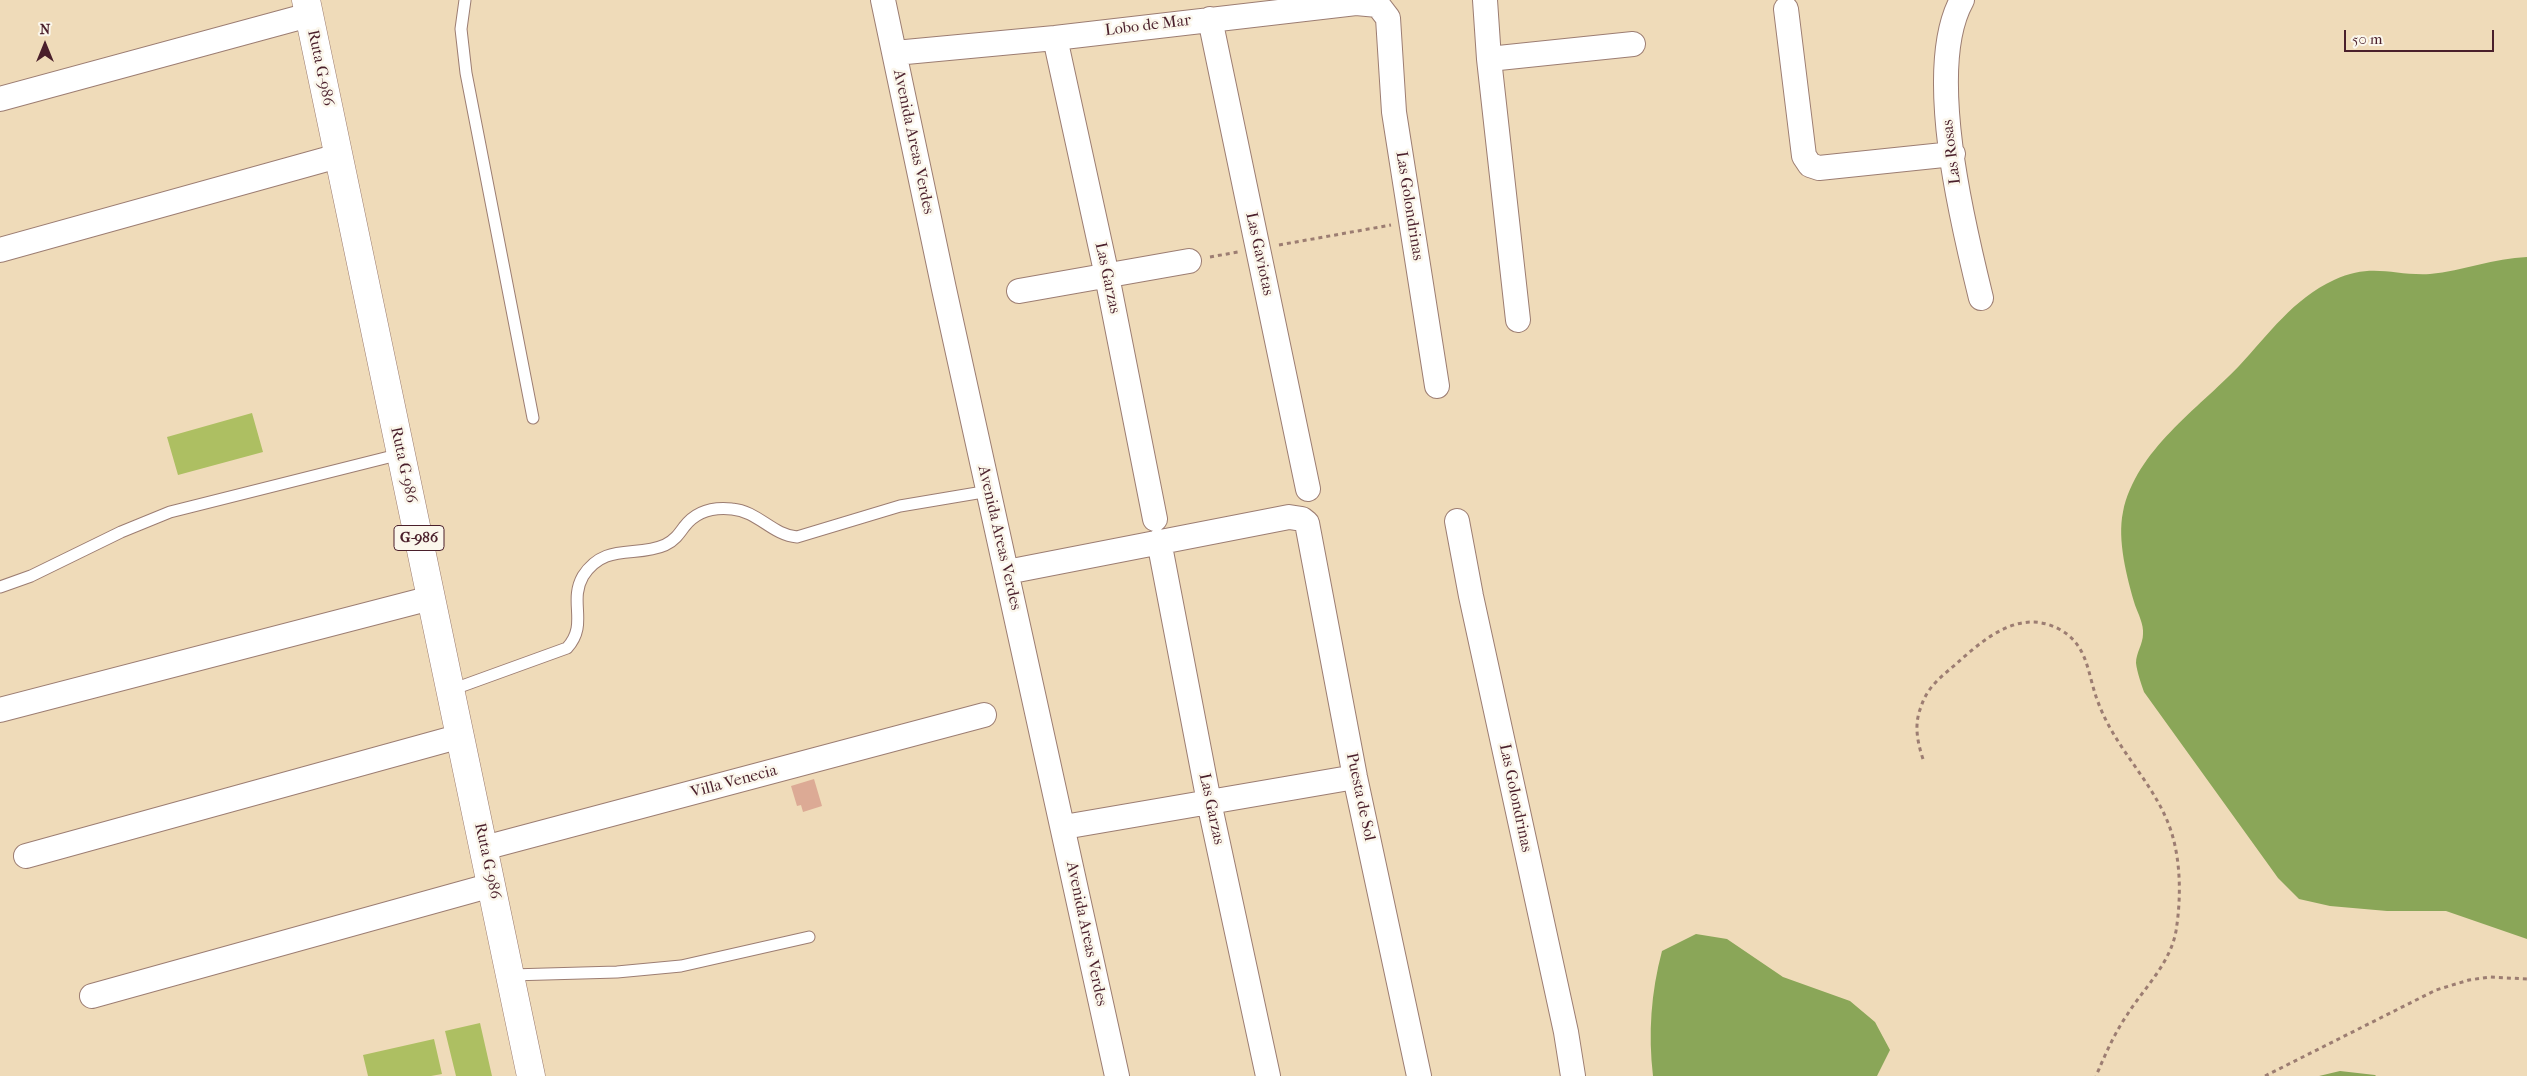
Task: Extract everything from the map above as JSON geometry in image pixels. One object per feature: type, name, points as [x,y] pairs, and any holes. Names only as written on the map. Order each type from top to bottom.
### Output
[{"type":"main road","name":"Ruta G-986","points":[[307,8],[531,1076]]},
{"type":"street","name":"Avenida Areas Verdes","points":[[883,0],[1117,1076]]},
{"type":"street","points":[[1484,0],[1518,320]]},
{"type":"street","name":"Las Rosas","points":[[1957,2],[1947,69],[1947,116],[1963,226],[1981,298]]},
{"type":"street","name":"Lobo de Mar","points":[[895,53],[1055,38],[1356,3],[1372,3],[1382,9],[1388,24]]},
{"type":"street","points":[[0,98],[307,8]]},
{"type":"street","points":[[1786,9],[1804,156],[1810,165],[1819,168],[1953,154]]},
{"type":"street","name":"Las Gaviotas","points":[[1210,19],[1308,489]]},
{"type":"street","name":"Las Golondrinas","points":[[1388,24],[1394,112],[1437,386]]},
{"type":"street","name":"Las Garzas","points":[[1055,38],[1107,276],[1209,802],[1268,1076]]},
{"type":"street","points":[[1489,59],[1633,44]]},
{"type":"street","points":[[0,250],[338,156]]},
{"type":"street","points":[[1019,292],[1189,261]]},
{"type":"street","name":"Puesta de Sol","points":[[1157,530],[1289,517],[1302,518],[1309,528],[1355,777],[1419,1076]]},
{"type":"street","name":"Las Golondrinas","points":[[1457,521],[1471,596],[1566,1032],[1573,1076]]},
{"type":"street","points":[[1007,572],[1157,530]]},
{"type":"street","points":[[0,710],[431,598]]},
{"type":"street","name":"Villa Venecia","points":[[484,848],[984,715]]},
{"type":"street","points":[[26,856],[460,736]]},
{"type":"street","points":[[1064,827],[1355,777]]},
{"type":"street","points":[[92,996],[492,885]]},
{"type":"lane","points":[[465,0],[461,29],[462,51],[533,418]]},
{"type":"lane","points":[[0,587],[32,576],[121,532],[170,512],[401,454]]},
{"type":"lane","points":[[451,690],[567,648],[577,634],[579,626],[576,598],[578,586],[591,567],[612,553],[666,545],[680,534],[692,518],[706,511],[721,508],[746,512],[768,523],[782,534],[797,537],[900,506],[989,491]]},
{"type":"lane","points":[[511,975],[617,972],[681,966],[809,937]]},
{"type":"path","points":[[1189,261],[1411,221]]},
{"type":"path","points":[[1923,758],[1917,733],[1920,708],[1925,696],[1941,676],[1989,635],[2002,628],[2031,622],[2057,627],[2077,642],[2087,660],[2090,678],[2109,727],[2166,817],[2176,852],[2179,873],[2178,915],[2171,949],[2158,972],[2125,1018],[2096,1076]]},
{"type":"path","points":[[2265,1076],[2436,990],[2483,978],[2527,979]]},
{"type":"green space","points":[[2527,257],[2527,939],[2446,911],[2387,911],[2330,906],[2299,899],[2278,878],[2144,692],[2136,663],[2143,638],[2143,627],[2126,571],[2121,523],[2130,490],[2141,469],[2170,432],[2239,366],[2282,318],[2319,288],[2334,280],[2360,272],[2382,271],[2430,274]]},
{"type":"green space","points":[[252,413],[263,452],[178,475],[167,437]]},
{"type":"green space","points":[[1696,934],[1727,939],[1783,977],[1850,1001],[1875,1022],[1890,1050],[1877,1076],[1653,1076],[1651,1029],[1653,997],[1662,951]]},
{"type":"green space","points":[[480,1023],[492,1076],[456,1076],[445,1031]]},
{"type":"green space","points":[[434,1039],[442,1074],[431,1076],[368,1076],[363,1055]]},
{"type":"green space","points":[[2340,1071],[2375,1075],[2376,1076],[2319,1076]]},
{"type":"building","points":[[814,779],[822,806],[803,812],[801,805],[797,806],[791,786]]}]
